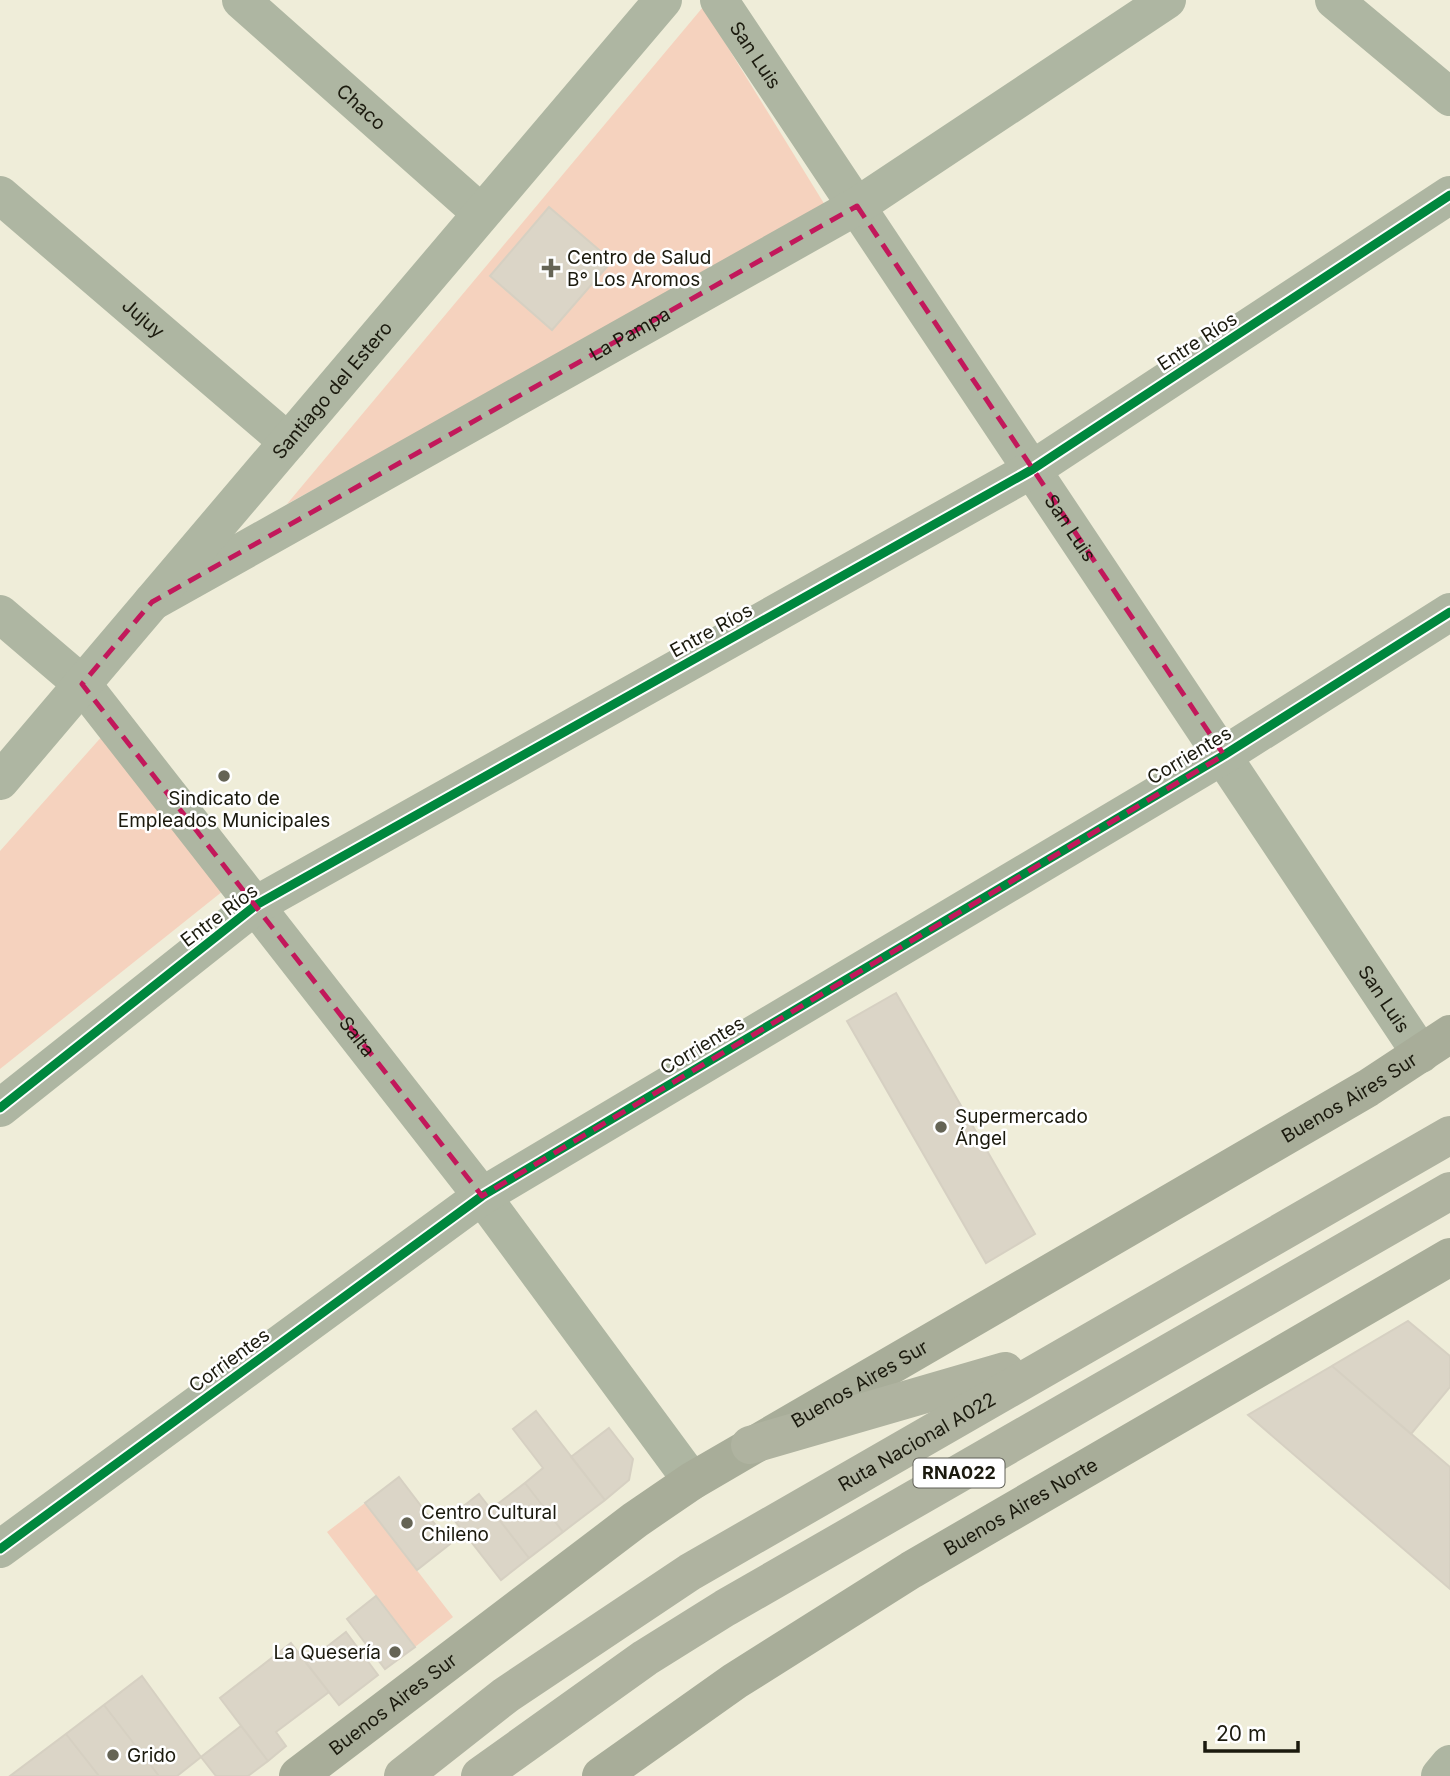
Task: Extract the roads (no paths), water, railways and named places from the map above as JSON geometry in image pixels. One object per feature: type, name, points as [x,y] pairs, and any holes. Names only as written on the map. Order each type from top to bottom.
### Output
[{"type":"highway","name":"Ruta Nacional A022","points":[[403,1776],[506,1695],[690,1572],[1064,1354],[1450,1135]]},
{"type":"highway","name":"RNA022","points":[[480,1776],[591,1696],[725,1608],[1450,1191]]},
{"type":"highway","points":[[750,1445],[1064,1354]]},
{"type":"main road","name":"Buenos Aires Sur","points":[[298,1776],[692,1480],[1368,1088],[1436,1044]]},
{"type":"main road","name":"Buenos Aires Norte","points":[[601,1776],[735,1681],[911,1570],[1450,1256]]},
{"type":"street","name":"Chaco","points":[[241,0],[481,214]]},
{"type":"street","name":"Santiago del Estero","points":[[0,781],[663,0]]},
{"type":"street","name":"San Luis","points":[[719,0],[1224,755],[1436,1044]]},
{"type":"street","name":"La Pampa","points":[[152,602],[856,206],[1167,0]]},
{"type":"street","points":[[1334,0],[1450,97]]},
{"type":"street","name":"Jujuy","points":[[0,195],[288,442]]},
{"type":"street","name":"Entre Ríos","points":[[0,1108],[256,905],[1033,469],[1450,195]]},
{"type":"street","name":"Corrientes","points":[[0,1549],[482,1196],[1224,755],[1450,612]]},
{"type":"street","name":"Salta","points":[[0,614],[82,684],[482,1196],[692,1480]]},
{"type":"street","points":[[1440,1776],[1450,1764]]},
{"type":"place","name":"Centro de Salud B° Los Aromos","points":[[551,268]]},
{"type":"place","name":"Sindicato de Empleados Municipales","points":[[224,776]]},
{"type":"place","name":"Supermercado Ángel","points":[[941,1127]]},
{"type":"place","name":"Centro Cultural Chileno","points":[[407,1523]]},
{"type":"place","name":"La Quesería","points":[[395,1652]]},
{"type":"place","name":"Grido","points":[[113,1755]]}]
